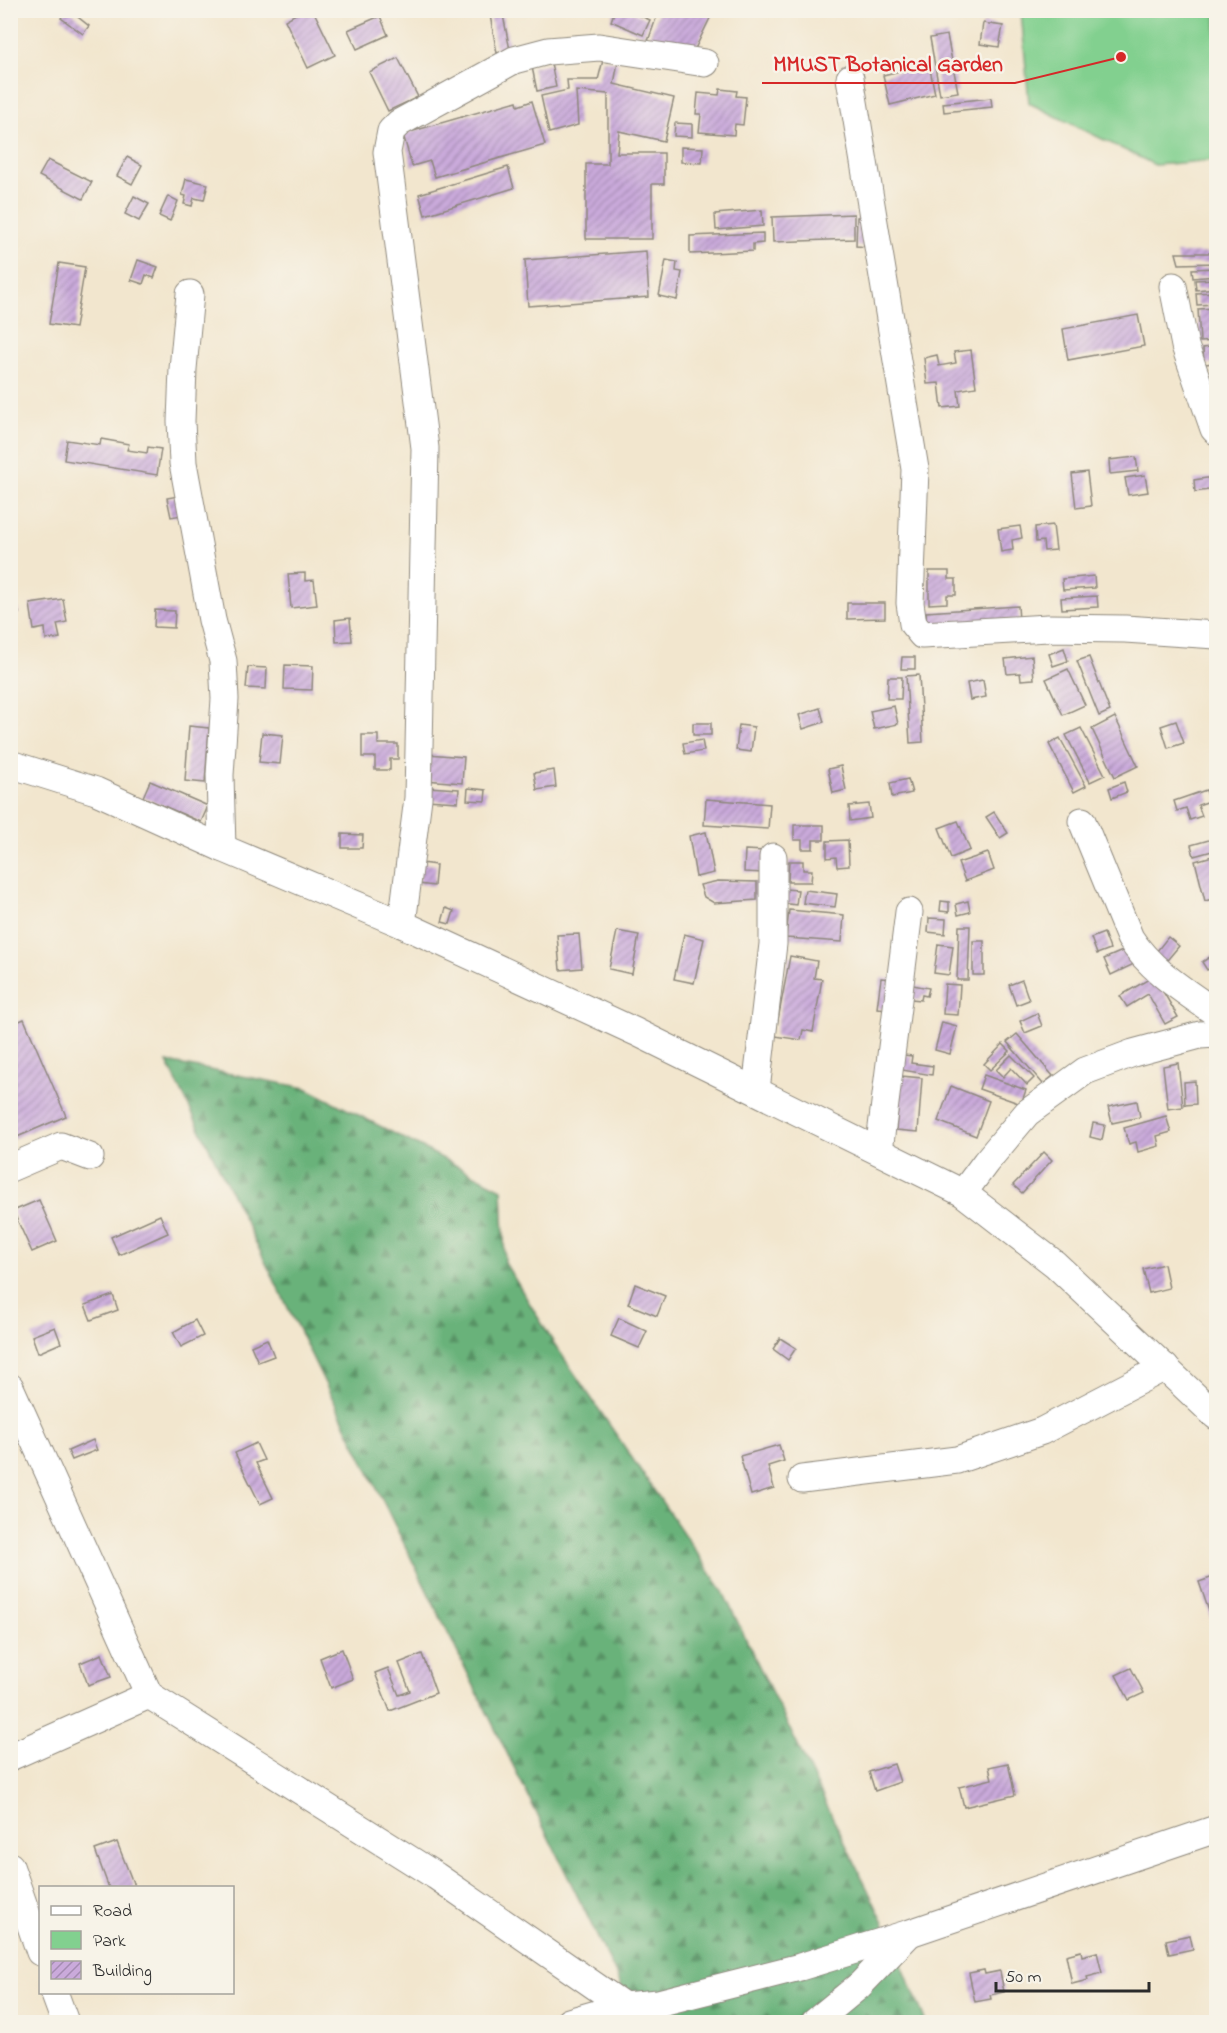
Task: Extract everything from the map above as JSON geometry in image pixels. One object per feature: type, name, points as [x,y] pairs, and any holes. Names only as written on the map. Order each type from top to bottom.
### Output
[{"type":"street","points":[[402,924],[418,798],[425,448],[387,152],[391,131],[399,123],[514,60],[548,51],[599,47],[705,63]]},
{"type":"street","points":[[850,78],[915,469],[910,603],[913,624],[922,635],[1048,628],[1125,629],[1216,635]]},
{"type":"street","points":[[1173,286],[1185,346],[1216,431]]},
{"type":"street","points":[[190,294],[181,411],[183,463],[210,609],[223,661],[225,699],[220,775],[222,849]]},
{"type":"street","points":[[10,764],[96,791],[222,849],[402,924],[636,1032],[963,1193],[1055,1264],[1216,1416]]},
{"type":"street","points":[[1082,821],[1130,938],[1140,953],[1152,967],[1216,1013]]},
{"type":"street","points":[[756,1090],[772,944],[773,857]]},
{"type":"street","points":[[879,1151],[909,912]]},
{"type":"street","points":[[963,1193],[1027,1113],[1085,1071],[1133,1053],[1200,1035],[1216,1034]]},
{"type":"street","points":[[10,1168],[61,1146],[90,1157]]},
{"type":"street","points":[[802,1479],[957,1460],[1042,1431],[1165,1367]]},
{"type":"street","points":[[10,1386],[149,1695],[436,1876],[624,2006]]},
{"type":"street","points":[[10,1757],[149,1695]]},
{"type":"street","points":[[569,2022],[624,2006],[658,2003],[801,1967],[910,1933],[1216,1829]]},
{"type":"street","points":[[10,1866],[39,1949]]},
{"type":"street","points":[[815,2022],[860,1985],[910,1933]]},
{"type":"street","points":[[55,1994],[65,2022]]},
{"type":"green space","points":[[1021,11],[1216,11],[1216,160],[1155,165],[1029,103]]},
{"type":"green space","points":[[167,1062],[306,1088],[502,1189],[505,1263],[553,1342],[722,1590],[885,1925],[926,2022],[632,2022],[629,2001]]},
{"type":"building","points":[[66,10],[89,26],[83,34],[61,18]]},
{"type":"building","points":[[303,10],[313,10],[335,55],[308,68],[285,20]]},
{"type":"building","points":[[489,10],[502,10],[510,50],[497,53]]},
{"type":"building","points":[[615,10],[627,10],[650,20],[643,35],[611,21]]},
{"type":"building","points":[[659,10],[714,10],[691,57],[647,44]]},
{"type":"building","points":[[380,16],[388,35],[357,49],[348,30]]},
{"type":"building","points":[[983,23],[1003,26],[999,47],[980,44]]},
{"type":"building","points":[[947,35],[958,92],[940,95],[930,38]]},
{"type":"building","points":[[398,58],[418,97],[388,111],[369,72]]},
{"type":"building","points":[[603,60],[618,62],[614,84],[674,98],[664,141],[619,131],[617,153],[664,153],[664,184],[652,184],[652,239],[586,239],[586,164],[608,164],[608,94],[576,91],[578,125],[549,133],[541,96],[568,90],[567,80],[598,80]]},
{"type":"building","points":[[551,63],[556,87],[537,91],[532,67]]},
{"type":"building","points":[[929,64],[935,94],[890,105],[883,75]]},
{"type":"building","points":[[720,89],[737,91],[736,96],[746,97],[743,125],[735,124],[734,135],[699,132],[701,114],[696,114],[698,93],[719,95]]},
{"type":"building","points":[[991,98],[992,107],[944,112],[943,103]]},
{"type":"building","points":[[517,101],[518,106],[532,101],[545,145],[435,177],[430,161],[412,166],[403,134]]},
{"type":"building","points":[[675,123],[692,124],[692,137],[674,136]]},
{"type":"building","points":[[681,147],[703,148],[702,163],[681,162]]},
{"type":"building","points":[[127,157],[142,165],[132,184],[117,176]]},
{"type":"building","points":[[48,160],[92,182],[83,199],[39,176]]},
{"type":"building","points":[[508,167],[514,188],[425,215],[419,194]]},
{"type":"building","points":[[186,179],[208,184],[204,200],[194,198],[192,206],[184,204],[186,196],[182,195]]},
{"type":"building","points":[[134,196],[149,204],[139,221],[125,214]]},
{"type":"building","points":[[168,196],[178,201],[170,221],[159,216]]},
{"type":"building","points":[[762,210],[763,226],[716,230],[715,214]]},
{"type":"building","points":[[854,214],[854,239],[773,242],[772,217]]},
{"type":"building","points":[[857,217],[869,217],[868,247],[856,246]]},
{"type":"building","points":[[763,233],[763,243],[753,244],[753,251],[690,254],[690,236]]},
{"type":"building","points":[[646,251],[649,297],[528,306],[525,260]]},
{"type":"building","points":[[1176,253],[1216,253],[1216,263],[1179,264]]},
{"type":"building","points":[[138,260],[158,267],[154,278],[146,275],[143,284],[131,280]]},
{"type":"building","points":[[666,260],[677,262],[676,271],[682,272],[677,300],[659,296]]},
{"type":"building","points":[[59,263],[85,267],[75,328],[49,324]]},
{"type":"building","points":[[1216,268],[1216,276],[1193,278],[1192,269]]},
{"type":"building","points":[[1216,279],[1216,288],[1196,290],[1195,280]]},
{"type":"building","points":[[1216,292],[1216,304],[1197,305],[1196,293]]},
{"type":"building","points":[[1216,308],[1216,341],[1200,342],[1198,309]]},
{"type":"building","points":[[1138,315],[1144,346],[1068,360],[1063,329]]},
{"type":"building","points":[[1216,346],[1216,363],[1204,364],[1203,348]]},
{"type":"building","points":[[971,350],[976,387],[958,390],[960,406],[942,408],[939,383],[927,384],[924,358],[937,355],[939,366],[956,363],[954,352]]},
{"type":"building","points":[[101,439],[129,444],[127,450],[147,453],[148,447],[161,449],[157,475],[64,460],[67,440],[100,445]]},
{"type":"building","points":[[1136,457],[1138,471],[1110,474],[1109,460]]},
{"type":"building","points":[[1087,472],[1091,506],[1076,508],[1072,474]]},
{"type":"building","points":[[1145,475],[1148,492],[1128,495],[1125,478]]},
{"type":"building","points":[[1213,477],[1215,489],[1195,492],[1194,480]]},
{"type":"building","points":[[178,496],[182,515],[171,517],[167,498]]},
{"type":"building","points":[[1053,525],[1056,550],[1044,551],[1043,541],[1036,542],[1035,527]]},
{"type":"building","points":[[1020,526],[1022,538],[1012,540],[1013,550],[1001,552],[998,529]]},
{"type":"building","points":[[929,571],[949,571],[949,579],[956,579],[956,595],[947,595],[947,603],[929,604]]},
{"type":"building","points":[[305,573],[305,581],[314,580],[317,605],[291,608],[288,574]]},
{"type":"building","points":[[1094,576],[1095,588],[1063,590],[1062,579]]},
{"type":"building","points":[[10,587],[19,613],[10,616]]},
{"type":"building","points":[[1097,596],[1098,607],[1062,609],[1061,598]]},
{"type":"building","points":[[63,599],[67,622],[57,624],[60,638],[46,640],[45,628],[34,630],[30,604]]},
{"type":"building","points":[[847,603],[885,603],[885,618],[847,619]]},
{"type":"building","points":[[1018,606],[1019,620],[927,625],[926,612]]},
{"type":"building","points":[[155,610],[175,611],[174,628],[154,627]]},
{"type":"building","points":[[350,618],[352,641],[336,642],[335,620]]},
{"type":"building","points":[[1064,648],[1068,661],[1053,666],[1049,654]]},
{"type":"building","points":[[1032,656],[1034,679],[1021,680],[1020,673],[1007,674],[1005,659]]},
{"type":"building","points":[[902,657],[915,657],[915,669],[901,669]]},
{"type":"building","points":[[1089,657],[1110,711],[1099,716],[1077,661]]},
{"type":"building","points":[[285,665],[313,666],[312,690],[284,689]]},
{"type":"building","points":[[248,667],[267,668],[266,689],[246,688]]},
{"type":"building","points":[[1068,669],[1085,705],[1063,715],[1046,679]]},
{"type":"building","points":[[919,675],[923,742],[910,743],[906,676]]},
{"type":"building","points":[[888,677],[902,677],[901,699],[887,699]]},
{"type":"building","points":[[983,680],[986,697],[970,700],[967,683]]},
{"type":"building","points":[[894,706],[898,724],[874,729],[870,711]]},
{"type":"building","points":[[820,708],[824,722],[803,729],[799,715]]},
{"type":"building","points":[[1115,717],[1138,766],[1115,777],[1092,729]]},
{"type":"building","points":[[1176,721],[1184,743],[1168,748],[1161,726]]},
{"type":"building","points":[[693,723],[711,723],[711,735],[693,735]]},
{"type":"building","points":[[739,725],[754,727],[751,752],[736,750]]},
{"type":"building","points":[[189,726],[209,728],[205,783],[185,781]]},
{"type":"building","points":[[1081,728],[1105,775],[1090,782],[1066,735]]},
{"type":"building","points":[[262,733],[283,735],[280,764],[259,762]]},
{"type":"building","points":[[362,735],[378,735],[378,744],[398,744],[398,759],[390,759],[390,770],[375,770],[375,757],[362,757]]},
{"type":"building","points":[[1060,738],[1086,786],[1074,792],[1049,744]]},
{"type":"building","points":[[702,740],[704,751],[685,754],[683,743]]},
{"type":"building","points":[[428,754],[464,757],[462,783],[425,780]]},
{"type":"building","points":[[841,766],[846,790],[833,793],[828,769]]},
{"type":"building","points":[[554,770],[556,787],[537,790],[534,773]]},
{"type":"building","points":[[908,779],[912,793],[892,797],[890,783]]},
{"type":"building","points":[[150,781],[208,806],[201,822],[143,797]]},
{"type":"building","points":[[1124,782],[1127,792],[1112,798],[1109,788]]},
{"type":"building","points":[[427,787],[459,789],[458,802],[426,800]]},
{"type":"building","points":[[468,788],[486,790],[485,801],[467,800]]},
{"type":"building","points":[[1206,790],[1210,801],[1198,805],[1202,816],[1190,820],[1186,808],[1177,811],[1174,801]]},
{"type":"building","points":[[706,799],[770,804],[768,829],[704,825]]},
{"type":"building","points":[[869,804],[871,818],[850,821],[849,806]]},
{"type":"building","points":[[994,812],[1008,833],[1000,838],[986,817]]},
{"type":"building","points":[[958,821],[970,850],[951,858],[939,828]]},
{"type":"building","points":[[794,825],[824,825],[824,840],[813,840],[813,849],[802,849],[802,840],[794,840]]},
{"type":"building","points":[[706,832],[714,873],[696,877],[689,836]]},
{"type":"building","points":[[342,834],[363,835],[362,848],[342,848]]},
{"type":"building","points":[[1216,838],[1216,850],[1194,856],[1191,845]]},
{"type":"building","points":[[848,840],[849,866],[837,867],[836,857],[827,858],[827,841]]},
{"type":"building","points":[[745,850],[765,851],[765,873],[744,872]]},
{"type":"building","points":[[988,853],[994,870],[965,881],[958,863]]},
{"type":"building","points":[[1216,855],[1216,898],[1205,901],[1195,861]]},
{"type":"building","points":[[789,861],[803,861],[803,870],[812,870],[811,882],[788,882]]},
{"type":"building","points":[[421,863],[436,865],[434,886],[419,884]]},
{"type":"building","points":[[718,881],[757,882],[757,900],[714,903],[704,897],[700,885]]},
{"type":"building","points":[[784,889],[798,890],[796,905],[782,903]]},
{"type":"building","points":[[805,890],[837,894],[835,907],[803,903]]},
{"type":"building","points":[[941,901],[949,902],[949,912],[940,911]]},
{"type":"building","points":[[968,901],[970,912],[958,915],[956,904]]},
{"type":"building","points":[[446,908],[454,911],[450,924],[442,922]]},
{"type":"building","points":[[789,910],[844,915],[842,942],[786,938]]},
{"type":"building","points":[[929,918],[946,919],[945,934],[928,932]]},
{"type":"building","points":[[959,926],[970,926],[968,980],[957,980]]},
{"type":"building","points":[[617,931],[639,935],[632,974],[609,969]]},
{"type":"building","points":[[1104,933],[1110,949],[1097,954],[1091,938]]},
{"type":"building","points":[[579,934],[582,968],[560,970],[557,935]]},
{"type":"building","points":[[684,934],[704,939],[694,983],[674,979]]},
{"type":"building","points":[[1168,937],[1179,946],[1163,965],[1153,956]]},
{"type":"building","points":[[973,941],[984,941],[984,975],[973,975]]},
{"type":"building","points":[[938,944],[953,946],[949,975],[934,973]]},
{"type":"building","points":[[1127,949],[1134,964],[1111,975],[1104,959]]},
{"type":"building","points":[[1216,953],[1216,965],[1207,970],[1202,962]]},
{"type":"building","points":[[790,956],[817,961],[814,978],[822,979],[813,1032],[803,1030],[801,1040],[775,1036]]},
{"type":"building","points":[[1154,976],[1178,1017],[1165,1024],[1148,994],[1127,1007],[1120,996]]},
{"type":"building","points":[[881,978],[891,979],[888,1009],[877,1008]]},
{"type":"building","points":[[1022,980],[1029,1000],[1016,1005],[1009,985]]},
{"type":"building","points":[[945,984],[960,985],[958,1015],[943,1014]]},
{"type":"building","points":[[913,985],[929,988],[927,996],[922,995],[921,1000],[911,999]]},
{"type":"building","points":[[1037,1013],[1042,1026],[1025,1033],[1020,1021]]},
{"type":"building","points":[[24,1019],[66,1116],[10,1140],[10,1025]]},
{"type":"building","points":[[942,1022],[957,1026],[950,1054],[935,1050]]},
{"type":"building","points":[[1017,1034],[1053,1076],[1043,1084],[1007,1042]]},
{"type":"building","points":[[1003,1044],[1010,1051],[990,1070],[984,1064]]},
{"type":"building","points":[[904,1055],[912,1056],[911,1063],[933,1066],[932,1075],[902,1070]]},
{"type":"building","points":[[1011,1055],[1034,1078],[1027,1085],[1011,1068],[1003,1077],[996,1070]]},
{"type":"building","points":[[1178,1063],[1183,1107],[1168,1109],[1163,1066]]},
{"type":"building","points":[[984,1075],[1026,1090],[1021,1104],[979,1089]]},
{"type":"building","points":[[901,1076],[922,1078],[918,1132],[896,1130]]},
{"type":"building","points":[[1195,1081],[1196,1104],[1185,1105],[1184,1082]]},
{"type":"building","points":[[951,1086],[989,1101],[976,1136],[938,1121]]},
{"type":"building","points":[[1137,1101],[1140,1117],[1112,1123],[1108,1107]]},
{"type":"building","points":[[1166,1116],[1171,1132],[1157,1136],[1159,1146],[1138,1152],[1136,1142],[1129,1144],[1124,1128]]},
{"type":"building","points":[[1093,1123],[1105,1125],[1102,1140],[1090,1137]]},
{"type":"building","points":[[1044,1152],[1052,1160],[1022,1193],[1013,1185]]},
{"type":"building","points":[[39,1200],[57,1241],[32,1252],[13,1211]]},
{"type":"building","points":[[160,1215],[168,1233],[119,1255],[111,1237]]},
{"type":"building","points":[[1164,1264],[1169,1288],[1149,1293],[1143,1269]]},
{"type":"building","points":[[635,1284],[665,1296],[657,1316],[628,1304]]},
{"type":"building","points":[[113,1295],[118,1310],[91,1320],[85,1305]]},
{"type":"building","points":[[619,1318],[647,1331],[639,1348],[611,1336]]},
{"type":"building","points":[[195,1320],[203,1336],[181,1347],[173,1332]]},
{"type":"building","points":[[55,1327],[61,1343],[38,1353],[32,1336]]},
{"type":"building","points":[[780,1338],[796,1348],[788,1360],[773,1349]]},
{"type":"building","points":[[267,1339],[274,1356],[258,1362],[251,1346]]},
{"type":"building","points":[[93,1440],[97,1450],[72,1460],[68,1451]]},
{"type":"building","points":[[256,1443],[264,1460],[256,1463],[273,1498],[260,1504],[235,1453]]},
{"type":"building","points":[[779,1445],[784,1461],[768,1466],[774,1488],[751,1495],[740,1456]]},
{"type":"building","points":[[1216,1576],[1216,1618],[1212,1620],[1199,1582]]},
{"type":"building","points":[[342,1649],[353,1679],[331,1688],[320,1658]]},
{"type":"building","points":[[102,1654],[111,1677],[88,1685],[80,1663]]},
{"type":"building","points":[[422,1654],[436,1693],[390,1711],[375,1673],[388,1668],[399,1695],[410,1691],[399,1663]]},
{"type":"building","points":[[1131,1668],[1144,1693],[1129,1700],[1116,1675]]},
{"type":"building","points":[[1008,1763],[1015,1795],[964,1807],[959,1787],[992,1779],[989,1767]]},
{"type":"building","points":[[894,1764],[900,1782],[875,1791],[869,1772]]},
{"type":"building","points":[[117,1842],[134,1886],[108,1886],[95,1850]]},
{"type":"building","points":[[1190,1935],[1193,1949],[1169,1954],[1166,1940]]},
{"type":"building","points":[[1081,1951],[1082,1956],[1097,1952],[1102,1973],[1072,1984],[1066,1955]]},
{"type":"building","points":[[984,1970],[985,1974],[1000,1971],[1004,1992],[990,1995],[991,1999],[975,2002],[969,1973]]},
{"type":"place","name":"MMUST Botanical Garden","points":[[1121,57]]}]
